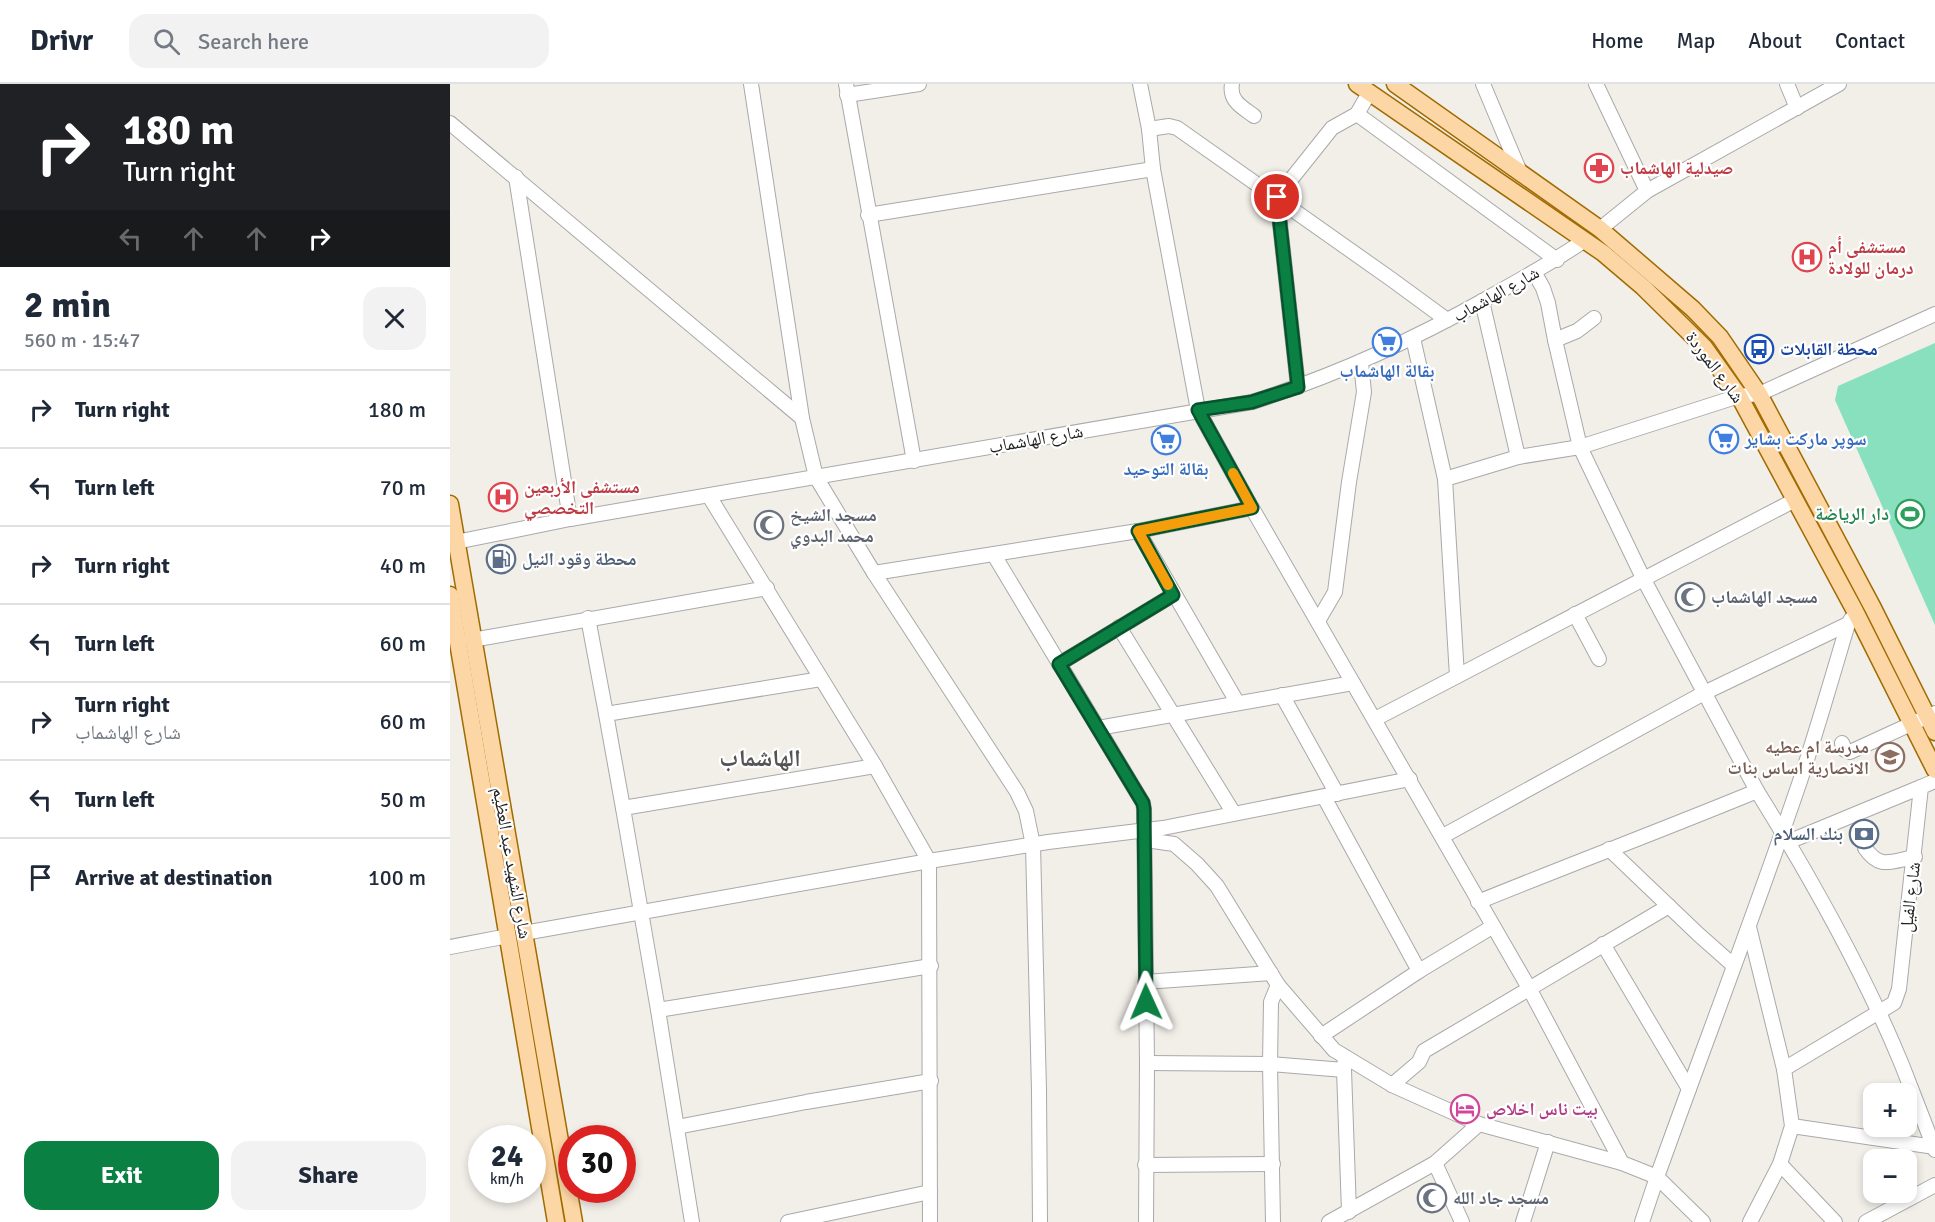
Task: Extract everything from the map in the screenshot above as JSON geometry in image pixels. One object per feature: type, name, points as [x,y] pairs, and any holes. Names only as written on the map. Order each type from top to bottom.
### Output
[{"type":"main road","name":"شارع الموردة","points":[[1395,84],[1600,229],[1693,309],[1720,337],[1759,394],[1870,604],[1924,718],[1935,770]]},
{"type":"main road","name":"شارع الموردة","points":[[1363,88],[1585,240],[1643,287],[1704,347],[1739,396],[1795,500],[1852,617],[1935,732]]},
{"type":"main road","name":"شارع الشهيد عبد العظيم","points":[[450,504],[472,640],[489,778]]},
{"type":"main road","name":"شارع الشهيد عبد العظيم","points":[[450,595],[489,778],[516,935],[553,1156],[556,1222]]},
{"type":"main road","name":"شارع الشهيد عبد العظيم","points":[[553,1156],[573,1222]]},
{"type":"street","points":[[751,84],[802,418],[816,477],[874,573],[1017,792],[1026,811],[1033,845],[1040,1222]]},
{"type":"street","points":[[914,461],[846,89],[919,84]]},
{"type":"street","points":[[1140,84],[1149,129],[1153,169],[1198,410],[1252,508],[1529,988],[1622,1164]]},
{"type":"street","points":[[1232,84],[1231,91],[1236,103],[1254,116]]},
{"type":"street","points":[[1483,84],[1520,172]]},
{"type":"street","points":[[1596,84],[1647,191]]},
{"type":"street","points":[[1787,84],[1797,108]]},
{"type":"street","points":[[1600,229],[1647,191],[1839,84]]},
{"type":"street","points":[[1298,387],[1277,197],[1332,128],[1357,114],[1363,88]]},
{"type":"street","points":[[1357,114],[1557,260]]},
{"type":"street","points":[[450,123],[802,418]]},
{"type":"street","points":[[1149,129],[1169,126],[1177,128],[1277,197],[1447,321]]},
{"type":"street","points":[[868,216],[1153,169]]},
{"type":"street","points":[[516,177],[570,519]]},
{"type":"street","name":"شارع الهاشماب","points":[[456,542],[570,519],[1252,402],[1361,363],[1413,338],[1557,260],[1585,240]]},
{"type":"street","points":[[1534,272],[1548,303],[1580,447],[1643,578],[1757,791],[1785,837],[1878,1013],[1935,1148]]},
{"type":"street","points":[[1482,301],[1518,457]]},
{"type":"street","points":[[1445,478],[1518,457],[1580,447],[1739,396],[1759,394],[1935,314]]},
{"type":"street","points":[[1555,340],[1577,331],[1594,318]]},
{"type":"street","points":[[1413,338],[1445,478],[1457,676]]},
{"type":"street","points":[[1318,621],[1335,592],[1349,482],[1364,393],[1361,363]]},
{"type":"street","points":[[709,496],[875,766],[929,861],[930,1222]]},
{"type":"street","points":[[1375,719],[1795,500]]},
{"type":"street","points":[[874,573],[1138,531],[1252,508]]},
{"type":"street","points":[[1138,531],[1237,702]]},
{"type":"street","points":[[994,555],[1143,803],[1146,835],[1146,1222]]},
{"type":"street","points":[[472,640],[767,588]]},
{"type":"street","points":[[1059,664],[1173,595]]},
{"type":"street","points":[[1443,836],[1704,693],[1852,617],[1870,604]]},
{"type":"street","points":[[1575,614],[1599,659]]},
{"type":"street","points":[[1642,1222],[1733,965],[1785,837],[1799,783],[1852,617]]},
{"type":"street","points":[[588,618],[658,1010],[692,1222]]},
{"type":"street","points":[[1119,627],[1233,812]]},
{"type":"street","points":[[606,714],[821,679]]},
{"type":"street","points":[[1098,728],[1353,683]]},
{"type":"street","points":[[1282,695],[1330,796],[1419,971]]},
{"type":"street","points":[[1842,743],[1845,750],[1850,752],[1924,718]]},
{"type":"street","points":[[623,808],[875,766]]},
{"type":"street","points":[[450,947],[929,861],[1033,845],[1146,835],[1233,812],[1330,796],[1410,779]]},
{"type":"street","points":[[1785,837],[1935,781]]},
{"type":"street","name":"شارع الفيل","points":[[1784,1069],[1894,1003],[1899,989],[1921,787]]},
{"type":"street","points":[[1478,902],[1757,791]]},
{"type":"street","points":[[1146,835],[1174,844],[1217,886],[1274,979],[1344,1064],[1349,1212]]},
{"type":"street","points":[[1865,848],[1873,860],[1883,862],[1915,857]]},
{"type":"street","points":[[1609,849],[1733,965]]},
{"type":"street","points":[[1392,1084],[1419,1062],[1424,1051],[1669,906]]},
{"type":"street","points":[[1321,1036],[1419,971],[1492,927]]},
{"type":"street","points":[[1749,927],[1784,1069],[1792,1126],[1780,1164],[1750,1222]]},
{"type":"street","points":[[1603,944],[1689,1089]]},
{"type":"street","points":[[658,1010],[931,966]]},
{"type":"street","points":[[1145,982],[1274,979]]},
{"type":"street","points":[[1273,1222],[1270,1064],[1271,1002],[1274,979]]},
{"type":"street","points":[[1147,1063],[1344,1064],[1479,1124],[1622,1164],[1657,1177],[1703,1222]]},
{"type":"street","points":[[677,1127],[931,1081]]},
{"type":"street","points":[[1329,1222],[1435,1163],[1479,1124]]},
{"type":"street","points":[[1792,1126],[1935,1148]]},
{"type":"street","points":[[1523,1222],[1548,1142]]},
{"type":"street","points":[[1435,1163],[1462,1222]]},
{"type":"street","points":[[1145,1165],[1273,1164]]},
{"type":"street","points":[[1780,1164],[1835,1222]]},
{"type":"street","points":[[1866,1222],[1935,1185]]},
{"type":"street","points":[[788,1222],[930,1192]]},
{"type":"green space","name":"دار الرياضة","points":[[1935,343],[1935,625],[1835,400],[1838,386]]},
{"type":"slow traffic","points":[[1168,585],[1138,531],[1252,508],[1233,473]]},
{"type":"place","name":"صيدلية الهاشماب","points":[[1599,168]]},
{"type":"place","name":"مستشفى أم درمان للولادة","points":[[1807,257]]},
{"type":"place","name":"بقالة الهاشماب","points":[[1387,342]]},
{"type":"place","name":"محطة القابلات","points":[[1759,349]]},
{"type":"place","name":"سوپر مارکت بشاير","points":[[1724,439]]},
{"type":"place","name":"بقالة التوحيد","points":[[1166,440]]},
{"type":"place","name":"مستشفى الأربعين التخصصي","points":[[503,497]]},
{"type":"place","name":"دار الرياضة","points":[[1910,514]]},
{"type":"place","name":"مسجد الشيخ محمد البدوي","points":[[769,525]]},
{"type":"place","name":"محطة وقود النيل","points":[[501,559]]},
{"type":"place","name":"مسجد الهاشماب","points":[[1690,597]]},
{"type":"place","name":"مدرسة ام عطيه الانصارية اساس بنات","points":[[1890,757]]},
{"type":"place","name":"بنك السلام","points":[[1864,834]]},
{"type":"place","name":"بيت ناس اخلاص","points":[[1465,1109]]},
{"type":"place","name":"مسجد جاد الله","points":[[1432,1198]]},
{"type":"district","name":"الهاشماب","points":[[760,758]]},
{"type":"route","points":[[1146,1002],[1146,840],[1143,803],[1059,664],[1173,595],[1138,531],[1252,508],[1198,410],[1252,402],[1298,387],[1277,197]]}]
